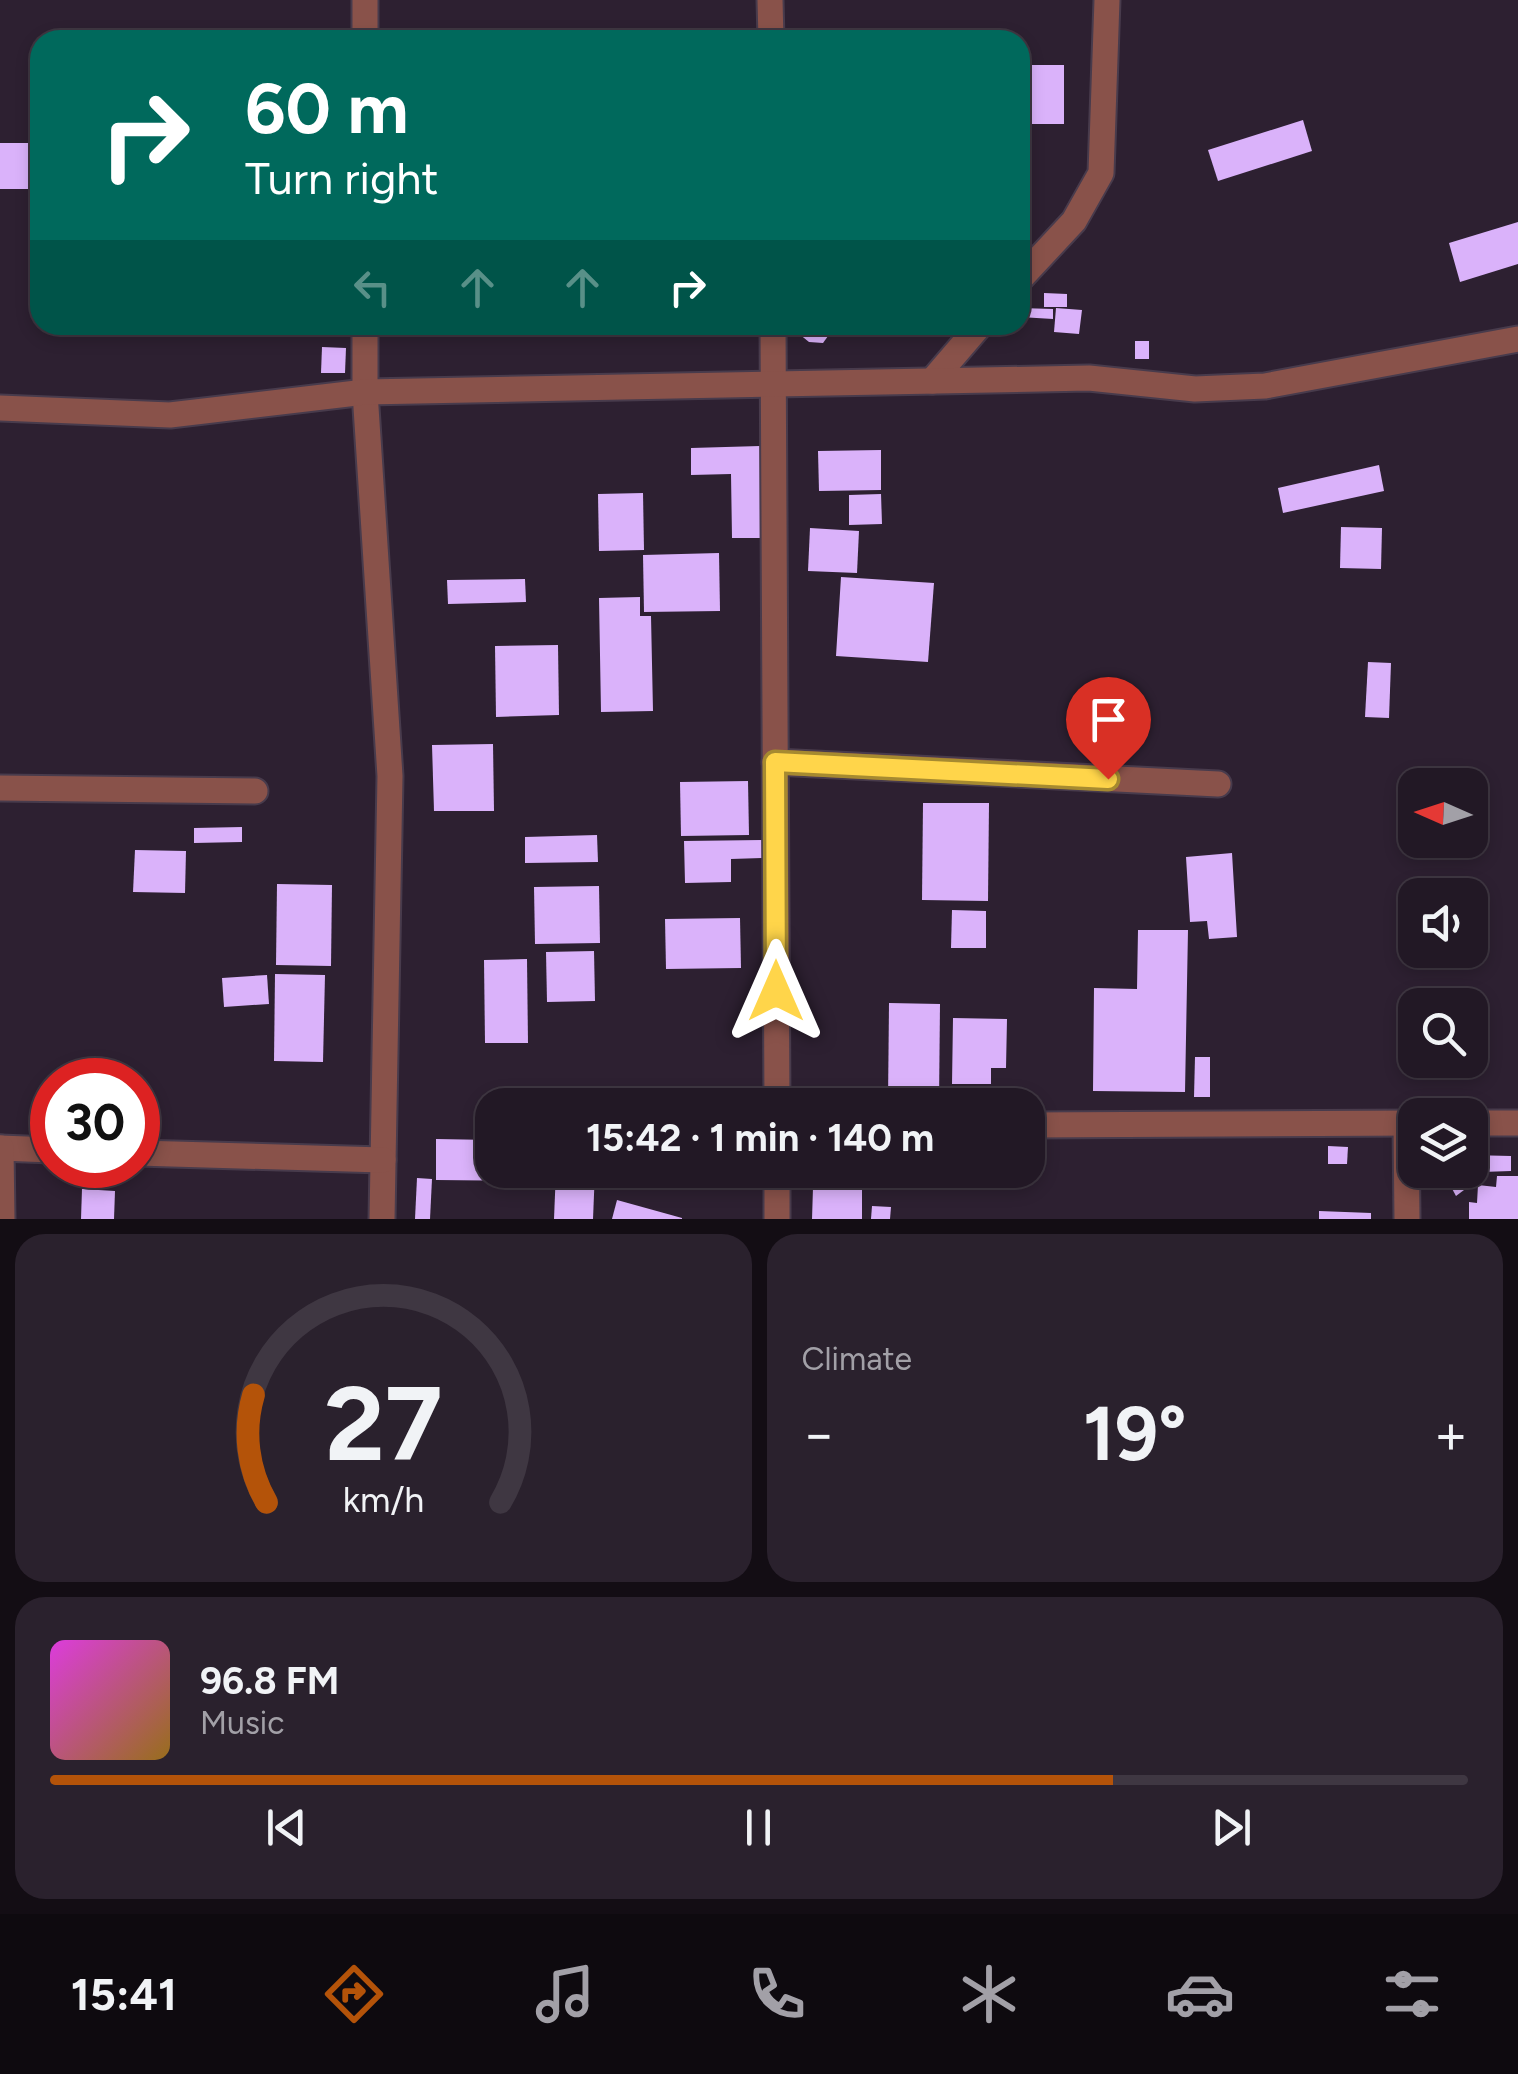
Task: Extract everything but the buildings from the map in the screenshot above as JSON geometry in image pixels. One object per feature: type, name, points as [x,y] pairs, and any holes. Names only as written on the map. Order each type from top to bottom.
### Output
[{"type":"street","points":[[365,0],[365,30]]},
{"type":"street","points":[[770,0],[770,30]]},
{"type":"street","points":[[1030,268],[1074,221],[1101,172],[1107,0]]},
{"type":"street","points":[[365,335],[365,392],[390,776],[382,1219]]},
{"type":"street","points":[[774,335],[777,1088]]},
{"type":"street","points":[[932,381],[971,335]]},
{"type":"street","points":[[0,408],[170,416],[365,392],[1090,378],[1195,389],[1264,386],[1518,338]]},
{"type":"street","points":[[775,762],[1218,784]]},
{"type":"street","points":[[0,788],[255,792]]},
{"type":"street","points":[[1488,1123],[1518,1123]]},
{"type":"street","points":[[1045,1125],[1398,1124]]},
{"type":"street","points":[[2,1219],[0,1148],[30,1149]]},
{"type":"street","points":[[160,1153],[383,1160]]},
{"type":"street","points":[[777,1188],[778,1219]]},
{"type":"street","points":[[1407,1219],[1408,1188]]},
{"type":"route","points":[[776,991],[775,762],[1108,779]]}]
